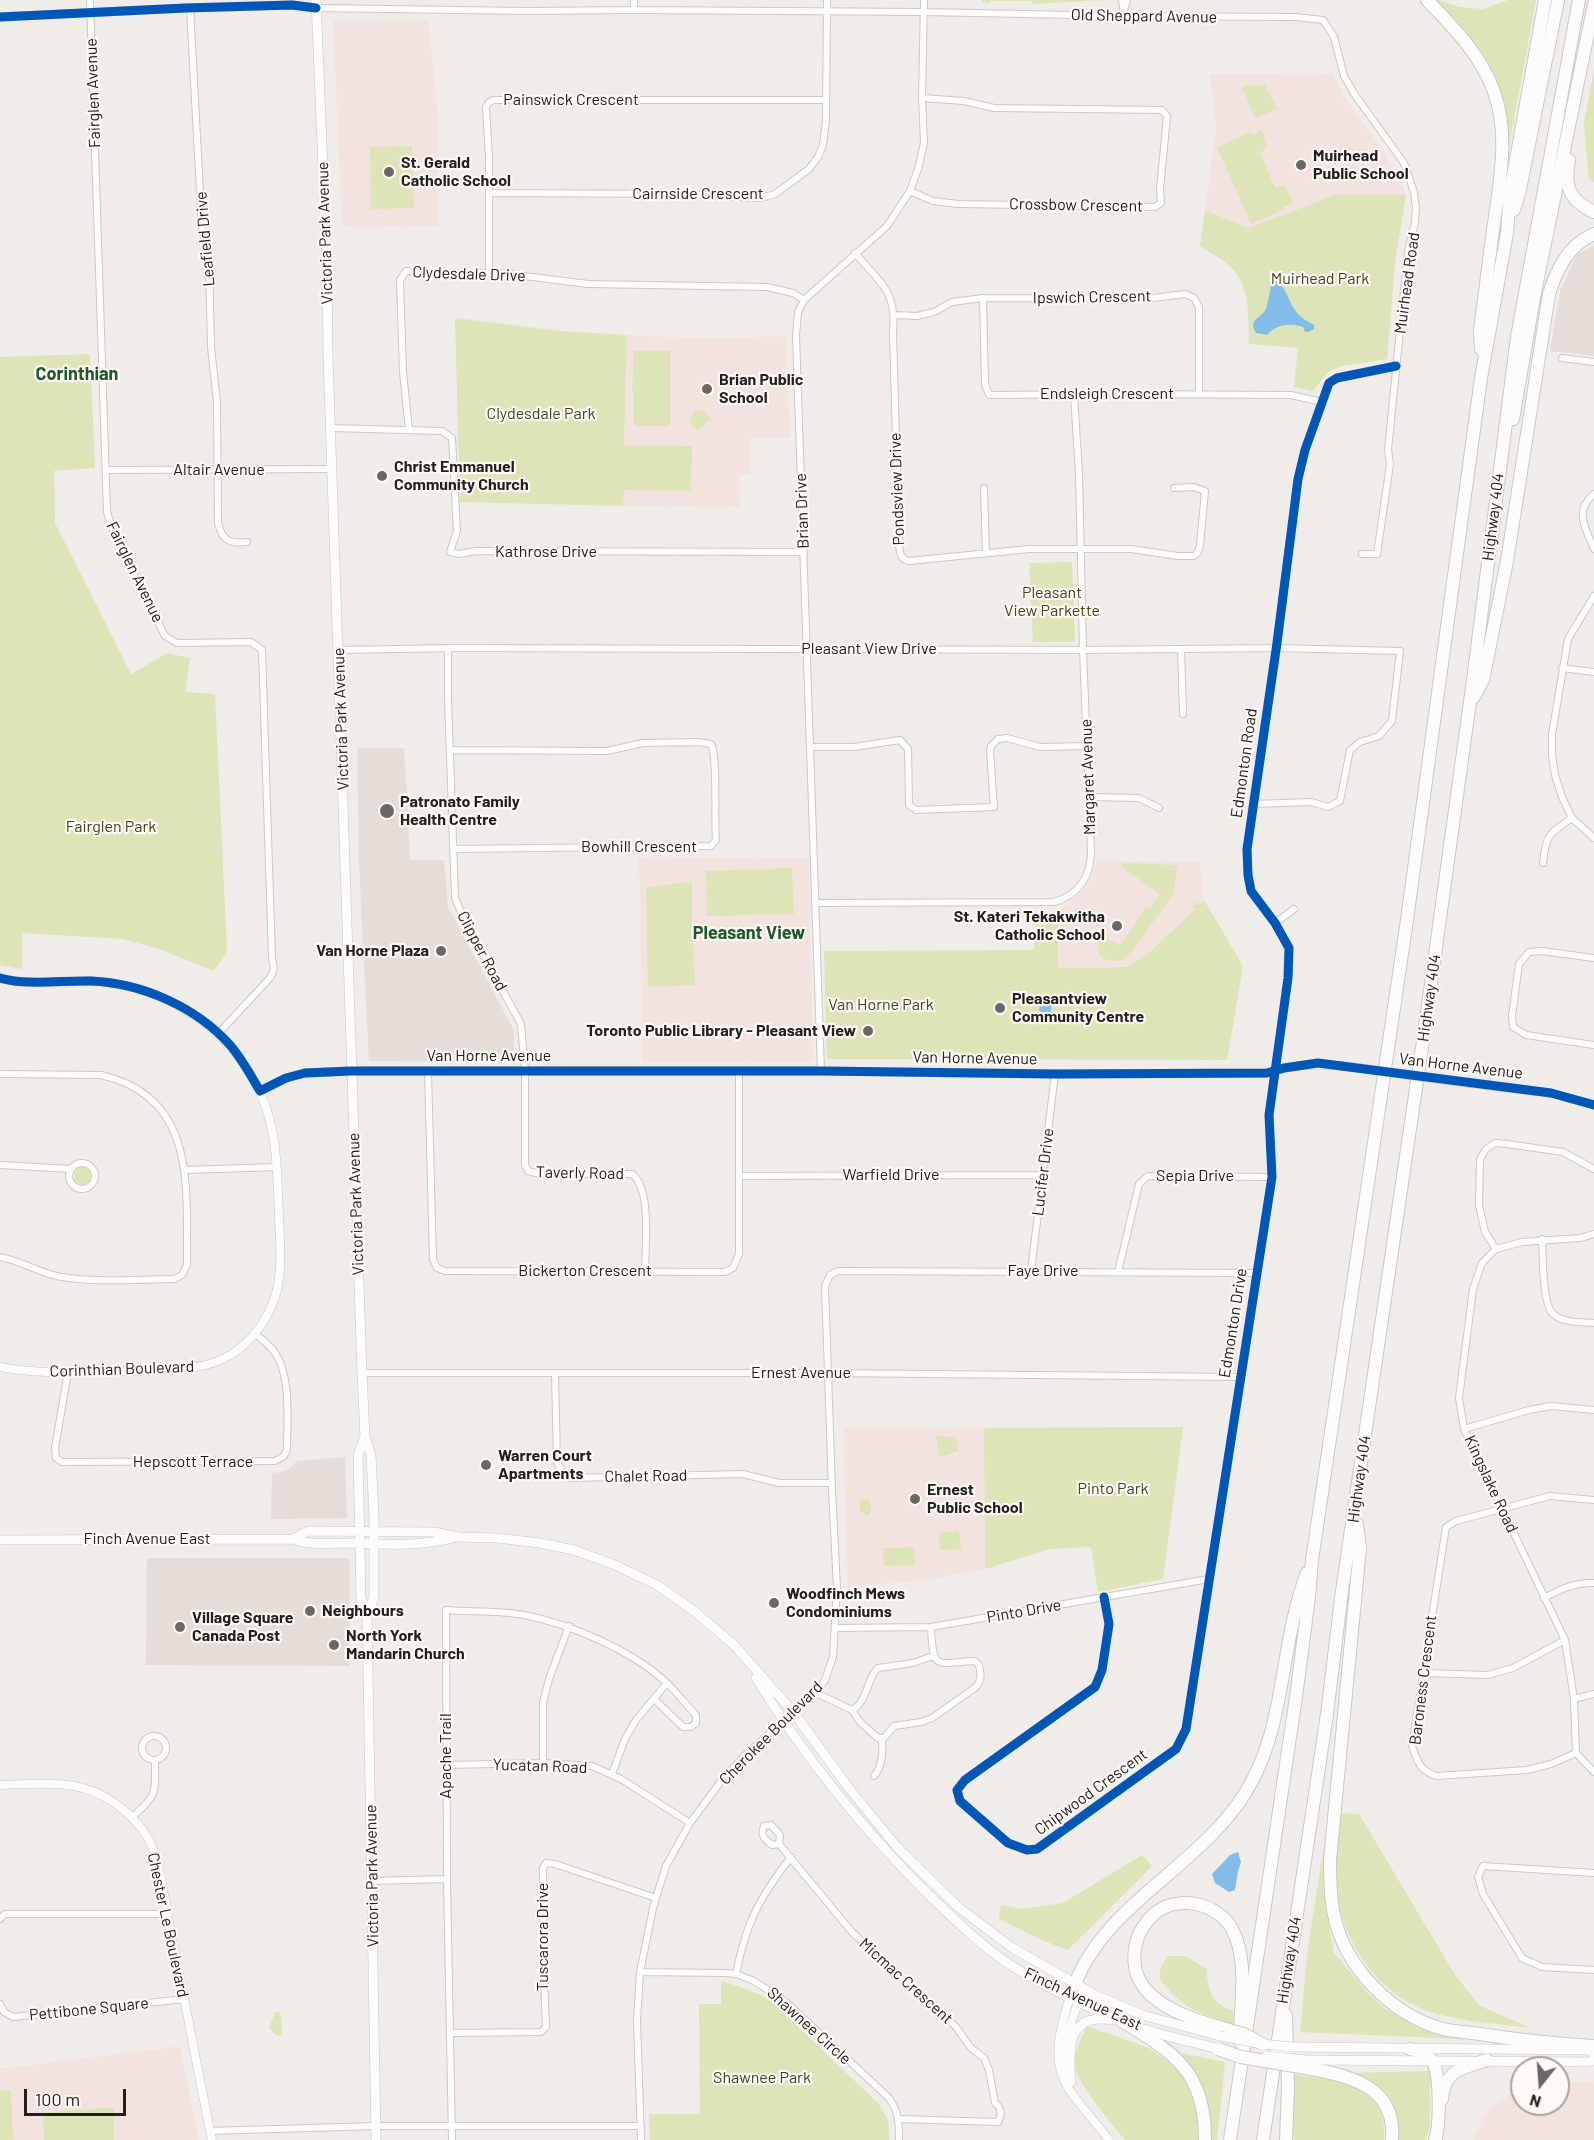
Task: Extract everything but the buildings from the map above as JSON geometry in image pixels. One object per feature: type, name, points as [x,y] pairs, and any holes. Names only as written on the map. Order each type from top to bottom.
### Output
[{"type":"highway","points":[[1427,0],[1467,42],[1479,60],[1495,94],[1500,117],[1501,166],[1480,330],[1481,378]]},
{"type":"highway","name":"Highway 404","points":[[1230,2140],[1296,1697],[1312,1560],[1408,916],[1481,378],[1507,233],[1510,192],[1545,0]]},
{"type":"highway","name":"Highway 404","points":[[1507,233],[1519,194],[1558,0]]},
{"type":"highway","name":"Highway 404","points":[[1263,2140],[1327,1714],[1342,1591],[1469,706],[1517,337],[1579,0]]},
{"type":"highway","points":[[1498,481],[1508,456],[1535,292],[1594,4]]},
{"type":"highway","points":[[1594,31],[1566,173],[1568,188],[1574,200],[1580,206],[1594,212]]},
{"type":"highway","points":[[1469,706],[1483,680],[1507,561],[1549,294],[1557,269],[1570,251],[1594,234]]},
{"type":"highway","points":[[1355,1511],[1360,1548],[1330,1860],[1330,1890],[1334,1917],[1343,1943],[1374,1988],[1390,2002],[1444,2029],[1503,2038],[1594,2046]]},
{"type":"highway","points":[[1079,1986],[1085,1963],[1101,1937],[1218,1830],[1244,1795],[1261,1762],[1270,1736],[1298,1598],[1312,1560]]},
{"type":"highway","points":[[1240,2067],[1239,2019],[1242,1977],[1239,1947],[1231,1928],[1217,1912],[1205,1906],[1187,1902],[1169,1906],[1155,1913],[1143,1926],[1134,1947],[1134,1967],[1143,1986],[1173,2010],[1222,2038],[1241,2057],[1306,2064],[1364,2083],[1385,2103],[1391,2116],[1392,2140]]},
{"type":"highway","points":[[1285,1984],[1288,2087],[1286,2140]]},
{"type":"highway","points":[[1122,2021],[1161,2044],[1183,2065],[1202,2102],[1205,2140]]},
{"type":"highway","points":[[1222,2038],[1244,2034],[1262,2044]]},
{"type":"highway","points":[[1410,2049],[1426,2054],[1433,2060],[1436,2068],[1440,2118]]},
{"type":"highway","points":[[1435,2140],[1439,2131],[1444,2089],[1451,2074],[1487,2060]]},
{"type":"main road","name":"Victoria Park Avenue","points":[[316,4],[327,264],[362,1373],[365,1437],[371,1455],[374,1532],[374,1598],[367,1613]]},
{"type":"main road","name":"Victoria Park Avenue","points":[[365,1437],[358,1455],[359,1544],[361,1598],[367,1613],[376,2140]]},
{"type":"main road","name":"Finch Avenue East","points":[[293,1539],[308,1531],[434,1532],[458,1537],[497,1538],[540,1543],[574,1550],[615,1565],[657,1585],[694,1611],[734,1645],[794,1713],[871,1815],[915,1866],[958,1907],[994,1935],[1043,1967],[1113,2004],[1142,2015],[1222,2038]]},
{"type":"main road","name":"Finch Avenue East","points":[[0,1540],[293,1539],[305,1544],[374,1544],[436,1543],[458,1537]]},
{"type":"main road","name":"Finch Avenue East","points":[[746,1660],[784,1721],[869,1832],[958,1923],[1010,1965],[1122,2021],[1222,2038]]},
{"type":"main road","points":[[1074,1999],[1079,1986]]},
{"type":"main road","points":[[1071,2082],[1069,2055],[1078,2027],[1089,2019],[1122,2021]]},
{"type":"main road","points":[[1262,2044],[1304,2048],[1588,2050],[1594,2053]]},
{"type":"main road","points":[[1306,2064],[1433,2060],[1587,2062],[1594,2060]]},
{"type":"street","name":"Fairglen Avenue","points":[[90,0],[108,520],[165,636],[177,643],[251,642],[262,650],[274,967],[269,979],[218,1034]]},
{"type":"street","points":[[634,0],[634,10]]},
{"type":"street","name":"Cairnside Crescent","points":[[490,193],[687,194],[761,198],[771,195],[809,169],[823,145],[827,0]]},
{"type":"street","points":[[804,300],[887,226],[910,191],[924,143],[922,98],[924,0]]},
{"type":"street","points":[[1122,0],[1124,13]]},
{"type":"street","points":[[1124,13],[1127,0]]},
{"type":"street","points":[[0,17],[316,4]]},
{"type":"street","name":"Old Sheppard Avenue","points":[[316,4],[527,11],[1124,13],[1296,17],[1323,20]]},
{"type":"street","name":"Leafield Drive","points":[[190,8],[202,229],[209,261],[211,347],[217,403],[218,523],[220,532],[226,540],[233,543],[247,542]]},
{"type":"street","name":"Muirhead Road","points":[[1323,20],[1334,37],[1344,76],[1404,163],[1414,192],[1416,209],[1408,251],[1388,450],[1390,464],[1377,554],[1362,554]]},
{"type":"street","name":"Crossbow Crescent","points":[[910,191],[933,201],[958,204],[1155,207],[1161,203],[1160,189],[1167,116],[1162,110],[994,108],[964,101],[922,98]]},
{"type":"street","name":"Painswick Crescent","points":[[489,272],[490,193],[486,108],[493,100],[826,100]]},
{"type":"street","name":"Pondsview Drive","points":[[855,254],[880,280],[891,299],[895,315],[895,418],[900,555],[909,561],[1029,549],[1131,549],[1194,556],[1200,545],[1205,491],[1194,487],[1174,488]]},
{"type":"street","name":"Clydesdale Drive","points":[[409,430],[403,372],[400,280],[406,271],[489,272],[530,275],[588,284],[767,287],[795,294],[804,300]]},
{"type":"street","name":"Ipswich Crescent","points":[[895,315],[917,316],[934,312],[952,302],[983,298],[1145,299],[1178,294],[1190,295],[1199,307],[1199,394]]},
{"type":"street","name":"Endsleigh Crescent","points":[[983,298],[985,384],[989,395],[1291,395],[1322,402]]},
{"type":"street","name":"Brian Drive","points":[[804,300],[798,312],[796,336],[821,1071]]},
{"type":"street","points":[[1562,358],[1594,362]]},
{"type":"street","points":[[1322,402],[1329,383],[1338,378],[1396,366]]},
{"type":"street","name":"Margaret Avenue","points":[[815,903],[1054,903],[1074,893],[1083,883],[1091,865],[1079,473],[1074,395]]},
{"type":"street","name":"Edmonton Road","points":[[1275,1071],[1290,948],[1275,922],[1251,891],[1247,849],[1298,480],[1305,450],[1322,402]]},
{"type":"street","points":[[331,428],[409,430]]},
{"type":"street","name":"Kathrose Drive","points":[[409,430],[441,431],[452,438],[457,531],[450,552],[454,554],[476,551],[804,552]]},
{"type":"street","name":"Altair Avenue","points":[[106,470],[333,469]]},
{"type":"street","points":[[984,488],[986,553]]},
{"type":"street","points":[[1594,494],[1586,500],[1582,511],[1582,521],[1594,549]]},
{"type":"street","points":[[1594,596],[1568,639],[1552,735],[1555,775],[1562,797],[1572,818],[1594,838]]},
{"type":"street","name":"Clipper Road","points":[[448,648],[455,898],[465,922],[521,1024],[525,1071]]},
{"type":"street","name":"Pleasant View Drive","points":[[339,650],[1276,648],[1400,651],[1392,721],[1380,736],[1360,742],[1350,750],[1340,801],[1328,807],[1311,802],[1254,804]]},
{"type":"street","points":[[1181,649],[1183,714]]},
{"type":"street","points":[[1562,668],[1594,672]]},
{"type":"street","points":[[810,747],[854,747],[900,740],[908,749],[909,805],[916,810],[994,807],[990,751],[991,746],[998,739],[1007,738],[1040,747],[1088,746]]},
{"type":"street","name":"Bowhill Crescent","points":[[450,750],[607,751],[643,743],[708,743],[714,748],[714,828],[717,838],[715,843],[708,847],[453,849]]},
{"type":"street","points":[[1089,797],[1139,798],[1159,808]]},
{"type":"street","points":[[1543,863],[1545,844],[1550,833],[1572,818]]},
{"type":"street","points":[[1275,922],[1293,909]]},
{"type":"street","points":[[1594,958],[1542,951],[1529,952],[1519,963],[1512,1016],[1513,1027],[1526,1035],[1594,1045]]},
{"type":"street","name":"Corinthian Boulevard","points":[[0,978],[24,982],[91,981],[122,985],[153,994],[181,1007],[230,1045],[260,1091],[273,1132],[277,1167],[280,1274],[274,1300],[265,1320],[256,1334],[230,1356],[192,1368],[68,1372],[16,1371],[0,1367]]},
{"type":"street","name":"Van Horne Avenue","points":[[260,1091],[286,1078],[305,1073],[351,1071],[1267,1073],[1318,1063],[1551,1093],[1594,1105]]},
{"type":"street","name":"Bickerton Crescent","points":[[428,1071],[433,1259],[437,1268],[445,1271],[725,1272],[733,1268],[739,1254],[739,1071]]},
{"type":"street","name":"Taverly Road","points":[[525,1071],[525,1165],[528,1171],[540,1174],[632,1173],[639,1179],[644,1196],[645,1271]]},
{"type":"street","name":"Edmonton Drive","points":[[1209,1579],[1272,1177],[1269,1115],[1275,1071]]},
{"type":"street","points":[[0,1074],[92,1074],[116,1079],[136,1089],[159,1107],[174,1129],[186,1170],[188,1265],[182,1275],[174,1279],[81,1279],[61,1277],[23,1262],[0,1257]]},
{"type":"street","name":"Lucifer Drive","points":[[1031,1271],[1055,1074]]},
{"type":"street","points":[[1594,1169],[1563,1152],[1496,1143],[1486,1149],[1480,1159],[1479,1205],[1485,1232],[1496,1249],[1542,1239],[1581,1238],[1594,1234]]},
{"type":"street","points":[[0,1164],[71,1169],[78,1164],[87,1163],[95,1173],[95,1182],[89,1188],[76,1188],[69,1178],[71,1169]]},
{"type":"street","points":[[186,1170],[277,1167]]},
{"type":"street","name":"Warfield Drive","points":[[739,1176],[1042,1175]]},
{"type":"street","name":"Sepia Drive","points":[[1118,1272],[1139,1184],[1148,1176],[1272,1177]]},
{"type":"street","points":[[1542,1239],[1547,1304],[1553,1314],[1568,1321],[1594,1323]]},
{"type":"street","name":"Kingslake Road","points":[[1496,1249],[1482,1263],[1473,1289],[1459,1398],[1464,1429],[1565,1640],[1574,1699],[1576,1753]]},
{"type":"street","name":"Faye Drive","points":[[830,1275],[838,1271],[1256,1273]]},
{"type":"street","name":"Cherokee Boulevard","points":[[641,2140],[637,2021],[640,1972],[647,1930],[666,1866],[690,1823],[722,1780],[745,1755],[816,1693],[825,1680],[833,1657],[837,1588],[825,1287],[830,1275]]},
{"type":"street","name":"Hepscott Terrace","points":[[68,1372],[55,1448],[56,1458],[62,1462],[275,1461],[284,1456],[287,1450],[285,1380],[281,1365],[273,1350],[256,1334]]},
{"type":"street","name":"Ernest Avenue","points":[[362,1373],[828,1373],[1240,1377]]},
{"type":"street","name":"Chalet Road","points":[[555,1373],[557,1462],[569,1478],[743,1474],[779,1483],[832,1483]]},
{"type":"street","points":[[1464,1429],[1529,1410],[1551,1407],[1594,1410]]},
{"type":"street","points":[[1502,1508],[1550,1496],[1594,1500]]},
{"type":"street","name":"Baroness Crescent","points":[[1502,1508],[1456,1521],[1446,1527],[1412,1746],[1417,1762],[1426,1773],[1436,1776],[1527,1770],[1551,1764],[1576,1753]]},
{"type":"street","name":"Pinto Drive","points":[[836,1628],[931,1627],[1209,1579]]},
{"type":"street","name":"Chipwood Crescent","points":[[1104,1597],[1109,1624],[1102,1670],[1095,1687],[965,1780],[957,1790],[960,1802],[1008,1844],[1027,1850],[1037,1849],[1176,1749],[1186,1729],[1209,1579]]},
{"type":"street","points":[[1544,1598],[1582,1582],[1594,1583]]},
{"type":"street","name":"Apache Trail","points":[[452,2140],[447,1879],[446,1610],[522,1614],[569,1626],[633,1659],[667,1683],[696,1715],[696,1723],[691,1727],[683,1726],[654,1700]]},
{"type":"street","points":[[543,1763],[543,1703],[549,1679],[569,1626]]},
{"type":"street","points":[[881,1738],[894,1726],[925,1721],[936,1716],[971,1692],[980,1683],[980,1667],[975,1661],[944,1664],[937,1661],[933,1656],[931,1627]]},
{"type":"street","points":[[1424,1673],[1488,1675],[1513,1668],[1565,1640]]},
{"type":"street","points":[[852,1710],[860,1703],[873,1672],[878,1668],[913,1663],[933,1656]]},
{"type":"street","points":[[612,1774],[625,1739],[636,1720],[667,1683]]},
{"type":"street","points":[[816,1693],[852,1710],[860,1722],[876,1737],[881,1738]]},
{"type":"street","points":[[1574,1699],[1594,1694]]},
{"type":"street","points":[[150,1736],[158,1736],[166,1744],[164,1755],[155,1760],[144,1756],[141,1748],[143,1741],[150,1736]]},
{"type":"street","points":[[874,1776],[880,1769],[883,1744],[881,1738]]},
{"type":"street","points":[[1576,1753],[1594,1772]]},
{"type":"street","points":[[132,1817],[150,1802],[155,1792],[155,1760]]},
{"type":"street","name":"Yucatan Road","points":[[446,1765],[543,1763],[586,1765],[612,1774],[690,1823]]},
{"type":"street","name":"Chester Le Boulevard","points":[[0,1785],[67,1785],[102,1795],[132,1817],[151,1845],[168,1914],[211,2136]]},
{"type":"street","name":"Micmac Crescent","points":[[779,1844],[852,1932],[907,1984],[938,2009],[987,2064],[995,2103],[1001,2114],[998,2122],[899,2119]]},
{"type":"street","points":[[736,1974],[753,1915],[764,1894],[791,1857]]},
{"type":"street","name":"Tuscarora Drive","points":[[450,2033],[541,2032],[546,2027],[543,1868],[546,1863],[656,1898]]},
{"type":"street","points":[[1594,1873],[1483,1866],[1478,1877],[1484,1894],[1522,1958],[1542,1967],[1594,1970]]},
{"type":"street","points":[[372,1881],[447,1879]]},
{"type":"street","points":[[0,1919],[5,1914],[168,1914]]},
{"type":"street","name":"Shawnee Circle","points":[[640,1972],[736,1974],[764,1986],[786,2002],[889,2098],[899,2119]]},
{"type":"street","name":"Pettibone Square","points":[[0,2004],[4,2012],[13,2017],[184,1999]]},
{"type":"street","points":[[1074,1999],[1066,2043],[1066,2064],[1075,2096]]},
{"type":"street","points":[[1074,1999],[1059,2040],[1059,2067],[1064,2082],[1109,2140]]},
{"type":"street","points":[[899,2119],[899,2140]]},
{"type":"street","points":[[211,2136],[376,2126],[452,2128],[641,2126]]},
{"type":"shaded area","name":"St. Gerald Catholic School","points":[[428,20],[438,117],[439,226],[342,227],[333,21]]},
{"type":"shaded area","name":"Muirhead Public School","points":[[1333,73],[1343,96],[1382,149],[1406,195],[1335,195],[1248,228],[1205,210],[1216,127],[1210,74]]},
{"type":"shaded area","points":[[1594,245],[1594,356],[1550,351],[1560,291],[1577,255]]},
{"type":"shaded area","name":"Brian Public School","points":[[627,335],[711,339],[786,336],[790,438],[750,438],[750,474],[739,475],[740,507],[623,506]]},
{"type":"shaded area","points":[[357,748],[404,748],[410,860],[444,860],[448,907],[514,1030],[514,1062],[369,1061],[359,861]]},
{"type":"shaded area","points":[[639,857],[809,859],[813,1062],[642,1061]]},
{"type":"shaded area","name":"St. Kateri Tekakwitha Catholic School","points":[[1097,861],[1200,862],[1204,900],[1153,949],[1128,967],[1058,968],[1058,912],[1087,887]]},
{"type":"shaded area","name":"Ernest Public School","points":[[843,1427],[984,1428],[985,1569],[933,1579],[848,1587]]},
{"type":"shaded area","points":[[345,1457],[347,1518],[271,1519],[272,1473],[286,1471],[297,1461]]},
{"type":"shaded area","points":[[147,1558],[349,1558],[350,1666],[146,1665]]},
{"type":"shaded area","points":[[180,2046],[199,2140],[0,2140],[0,2068]]},
{"type":"shaded area","points":[[1594,2081],[1594,2140],[1472,2140],[1490,2108],[1509,2095],[1510,2116],[1570,2116],[1570,2083]]},
{"type":"green space","points":[[982,0],[1104,0],[1032,4],[1032,1],[990,1],[990,3],[982,2]]},
{"type":"green space","points":[[1432,0],[1459,7],[1483,9],[1508,0],[1536,0],[1508,151],[1504,113],[1490,65],[1468,35]]},
{"type":"green space","points":[[1594,70],[1594,182],[1589,180],[1584,123]]},
{"type":"green space","points":[[1265,85],[1277,109],[1255,118],[1242,86]]},
{"type":"green space","points":[[1260,130],[1267,147],[1260,153],[1275,188],[1284,185],[1293,201],[1289,207],[1283,205],[1285,209],[1251,224],[1217,147],[1251,132],[1253,136]]},
{"type":"green space","points":[[412,146],[414,208],[371,209],[370,147]]},
{"type":"green space","name":"Muirhead Park","points":[[1335,195],[1406,195],[1395,262],[1387,359],[1342,366],[1328,372],[1313,391],[1294,387],[1298,348],[1249,344],[1247,303],[1242,284],[1228,265],[1200,246],[1205,210],[1248,228]]},
{"type":"green space","name":"Clydesdale Park","points":[[455,318],[561,331],[627,335],[624,445],[692,446],[691,491],[624,490],[623,506],[460,502]]},
{"type":"green space","points":[[634,351],[670,351],[670,426],[634,426],[634,391],[632,391]]},
{"type":"green space","name":"Fairglen Park","points":[[90,354],[95,468],[54,471],[55,523],[131,674],[167,653],[190,658],[185,692],[215,694],[227,952],[214,971],[162,950],[123,939],[22,933],[22,969],[0,965],[0,357]]},
{"type":"green space","points":[[704,410],[710,419],[698,431],[690,423],[694,411]]},
{"type":"green space","name":"Pleasant View Parkette","points":[[1072,562],[1075,642],[1033,642],[1029,563]]},
{"type":"green space","points":[[1122,863],[1177,865],[1174,893],[1131,952],[1121,961],[1107,960],[1099,955],[1097,932],[1120,946],[1146,907],[1150,909],[1160,894],[1123,868]]},
{"type":"green space","points":[[792,868],[794,914],[707,916],[706,871]]},
{"type":"green space","points":[[692,881],[695,985],[648,987],[646,888]]},
{"type":"green space","name":"Van Horne Park","points":[[1204,900],[1243,966],[1227,1060],[827,1059],[824,951],[1034,950],[1037,914],[1058,912],[1058,968],[1128,967],[1153,949],[1195,909],[1192,906]]},
{"type":"green space","points":[[83,1167],[89,1170],[92,1176],[89,1182],[83,1185],[77,1182],[74,1176],[77,1170]]},
{"type":"green space","name":"Pinto Park","points":[[1183,1427],[1163,1579],[1098,1592],[1091,1547],[1050,1549],[985,1569],[984,1428]]},
{"type":"green space","points":[[936,1436],[955,1437],[959,1451],[940,1457]]},
{"type":"green space","points":[[868,1499],[871,1507],[870,1514],[867,1516],[860,1510],[860,1500]]},
{"type":"green space","points":[[959,1531],[961,1549],[940,1550],[939,1533]]},
{"type":"green space","points":[[914,1547],[915,1565],[884,1566],[883,1548]]},
{"type":"green space","points":[[1338,1813],[1359,1814],[1455,1975],[1480,2006],[1531,2028],[1437,2014],[1398,1996],[1382,1982],[1355,1947],[1339,1907],[1335,1886]]},
{"type":"green space","points":[[1326,1834],[1329,1835],[1325,1903],[1334,1953],[1367,1992],[1385,2009],[1418,2027],[1461,2039],[1300,2032],[1308,1947]]},
{"type":"green space","points":[[1142,1855],[1152,1866],[1068,1950],[999,1919],[1001,1905],[1022,1909],[1063,1903]]},
{"type":"green space","points":[[1168,1956],[1186,1956],[1206,1969],[1208,1984],[1215,2000],[1233,2010],[1233,2024],[1191,2008],[1174,1996],[1159,1977],[1161,1967]]},
{"type":"green space","name":"Shawnee Park","points":[[721,1981],[768,1998],[880,2105],[888,2120],[889,2140],[650,2140],[649,2114],[700,2114],[699,2004],[721,2004]]},
{"type":"green space","points":[[275,2012],[281,2015],[282,2033],[280,2036],[269,2028]]},
{"type":"green space","points":[[1087,2026],[1149,2048],[1178,2069],[1190,2082],[1199,2129],[1198,2140],[1125,2140],[1095,2102],[1075,2070],[1076,2052]]},
{"type":"green space","points":[[1180,2053],[1225,2062],[1217,2140],[1210,2140],[1207,2104],[1193,2073]]},
{"type":"green space","points":[[1430,2071],[1430,2127],[1425,2140],[1397,2140],[1398,2122],[1389,2098],[1369,2080],[1346,2073]]},
{"type":"green space","points":[[1294,2075],[1343,2082],[1369,2095],[1378,2106],[1383,2120],[1384,2140],[1294,2140],[1292,2119]]},
{"type":"green space","points":[[11,2090],[13,2140],[0,2140],[0,2091]]},
{"type":"green space","points":[[114,2107],[114,2140],[44,2140],[43,2113]]},
{"type":"water","points":[[1272,279],[1280,284],[1292,306],[1303,319],[1314,325],[1314,329],[1305,332],[1303,327],[1289,325],[1279,327],[1267,335],[1256,333],[1253,324],[1266,309]]},
{"type":"water","points":[[1039,999],[1051,999],[1051,1023],[1040,1023]]},
{"type":"water","points":[[1238,1852],[1241,1862],[1235,1890],[1229,1892],[1215,1883],[1212,1874],[1230,1855]]},
{"type":"cycle path","points":[[0,17],[185,8],[292,5],[316,8]]},
{"type":"cycle path","points":[[1104,1597],[1109,1624],[1102,1670],[1095,1687],[965,1780],[957,1790],[960,1801],[1008,1843],[1027,1850],[1037,1849],[1176,1749],[1186,1729],[1272,1177],[1269,1115],[1288,978],[1289,948],[1275,923],[1251,891],[1247,849],[1298,479],[1305,450],[1329,383],[1337,378],[1396,366]]},
{"type":"cycle path","points":[[0,978],[34,982],[110,983],[129,986],[167,1000],[201,1019],[216,1031],[230,1045],[260,1091],[286,1078],[305,1073],[351,1071],[1267,1073],[1318,1063],[1551,1093],[1594,1105]]},
{"type":"place","name":"Muirhead Public School","points":[[1301,165]]},
{"type":"place","name":"St. Gerald Catholic School","points":[[389,172]]},
{"type":"place","name":"Brian Public School","points":[[707,389]]},
{"type":"place","name":"Christ Emmanuel Community Church","points":[[382,476]]},
{"type":"place","name":"Patronato Family Health Centre","points":[[387,811]]},
{"type":"place","name":"St. Kateri Tekakwitha Catholic School","points":[[1117,926]]},
{"type":"place","name":"Van Horne Plaza","points":[[441,951]]},
{"type":"place","name":"Pleasantview Community Centre","points":[[1000,1008]]},
{"type":"place","name":"Toronto Public Library - Pleasant View","points":[[868,1031]]},
{"type":"place","name":"Warren Court Apartments","points":[[486,1465]]},
{"type":"place","name":"Ernest Public School","points":[[915,1499]]},
{"type":"place","name":"Woodfinch Mews Condominiums","points":[[774,1603]]},
{"type":"place","name":"Neighbours","points":[[310,1611]]},
{"type":"place","name":"Village Square Canada Post","points":[[180,1627]]},
{"type":"place","name":"North York Mandarin Church","points":[[334,1645]]},
{"type":"district","name":"Corinthian","points":[[77,374]]},
{"type":"district","name":"Pleasant View","points":[[749,933]]}]
